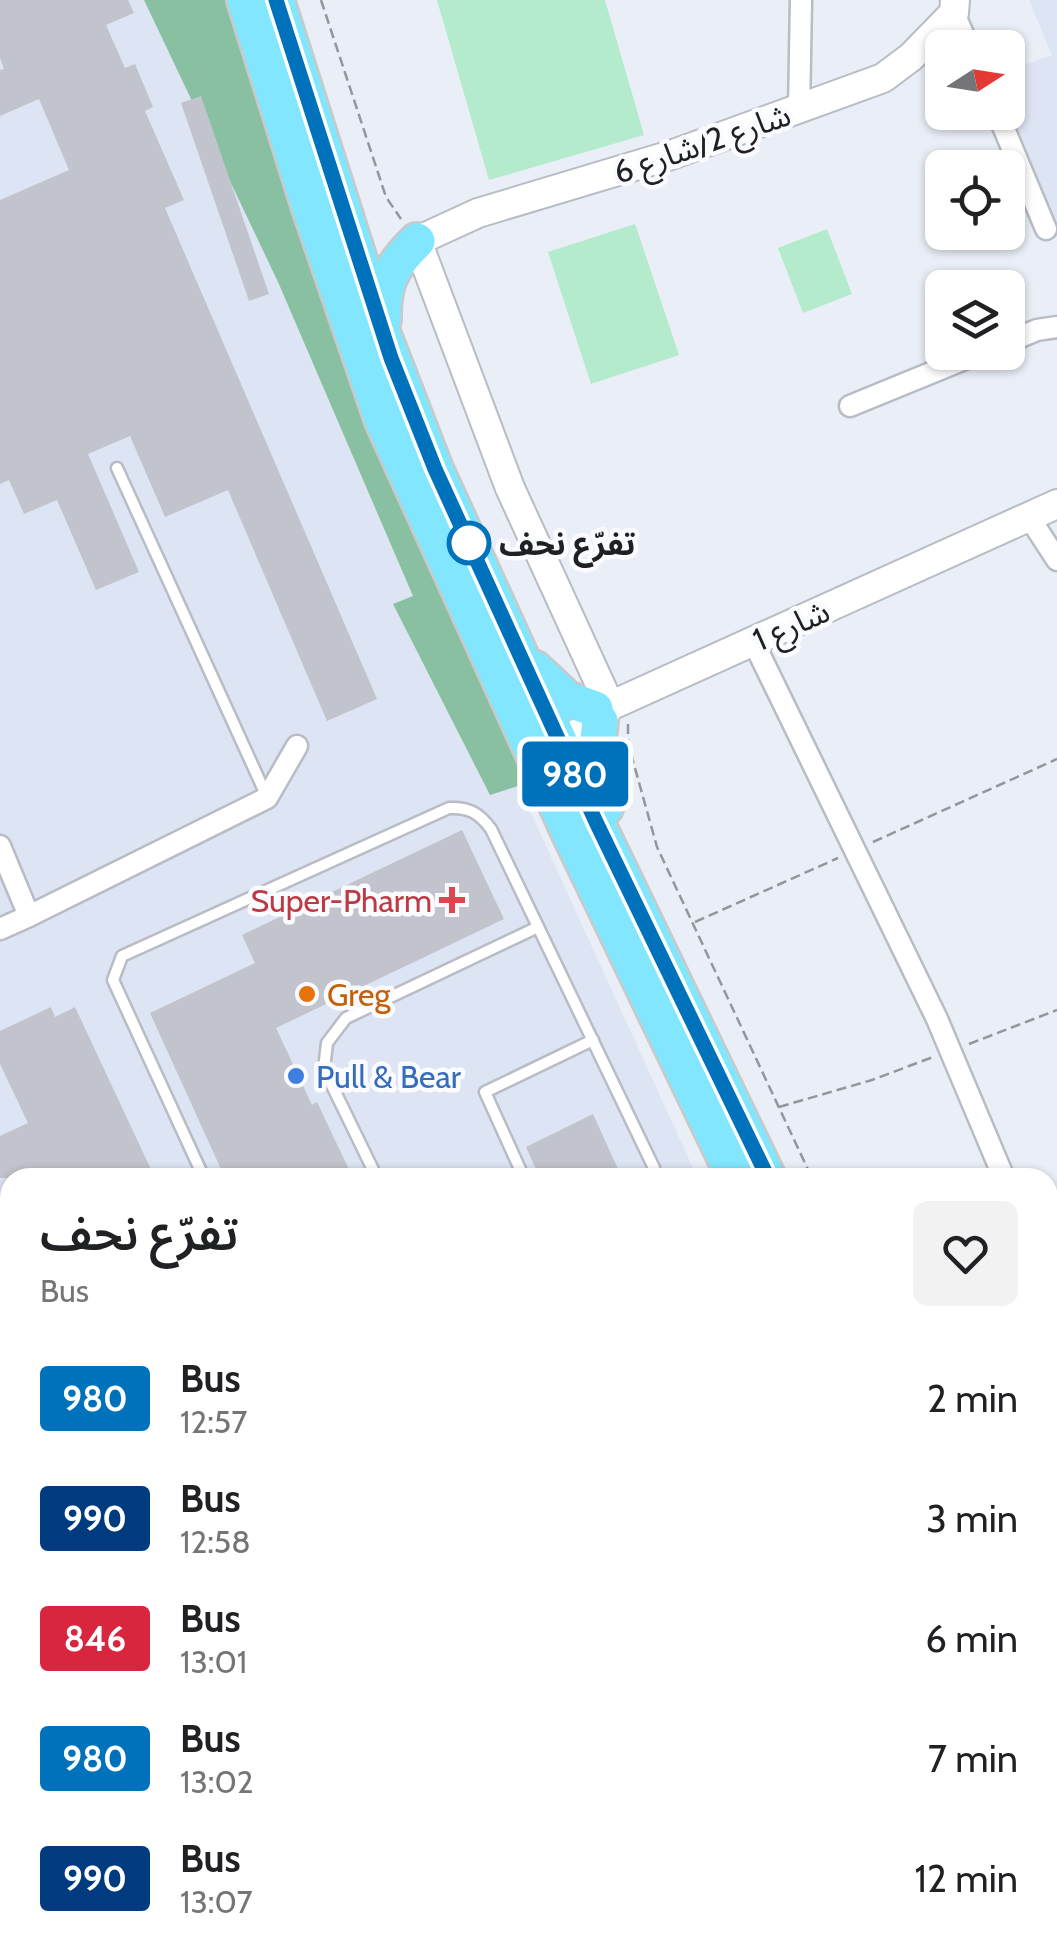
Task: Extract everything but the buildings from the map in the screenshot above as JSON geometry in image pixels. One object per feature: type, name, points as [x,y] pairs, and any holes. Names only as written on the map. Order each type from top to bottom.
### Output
[{"type":"highway","points":[[246,0],[310,208],[376,403],[408,480],[618,868],[763,1168]]},
{"type":"highway","points":[[276,0],[383,335],[435,469],[518,651],[547,738],[731,1168]]},
{"type":"highway","points":[[343,214],[366,242],[376,247],[400,249],[417,241]]},
{"type":"highway","points":[[383,335],[386,278],[417,241]]},
{"type":"highway","points":[[518,651],[566,699],[608,708],[597,770],[618,868]]},
{"type":"street","points":[[799,110],[801,0]]},
{"type":"street","name":"شارع 2/شارع 6","points":[[417,241],[478,213],[600,178],[883,78],[911,57],[955,6]]},
{"type":"street","points":[[955,6],[963,30]]},
{"type":"street","points":[[1005,130],[1046,228]]},
{"type":"street","points":[[417,241],[510,488],[608,708]]},
{"type":"street","points":[[1025,335],[1057,327]]},
{"type":"street","points":[[850,406],[938,370]]},
{"type":"street","name":"شارع 1","points":[[547,738],[1057,504]]},
{"type":"street","points":[[1030,517],[1057,560]]},
{"type":"street","points":[[753,642],[950,1051],[1000,1168]]},
{"type":"street","points":[[0,929],[267,798],[297,746]]},
{"type":"street","points":[[0,846],[29,916]]},
{"type":"lane","points":[[116,468],[267,798]]},
{"type":"lane","points":[[199,1168],[113,980],[122,956],[449,808],[464,807],[480,814],[491,829],[654,1168]]},
{"type":"lane","points":[[372,1168],[324,1069],[327,1043],[335,1029],[346,1018],[538,928]]},
{"type":"lane","points":[[519,1168],[484,1092],[592,1040]]},
{"type":"path","points":[[321,0],[386,197],[417,241]]},
{"type":"path","points":[[608,708],[628,744],[657,847],[807,1168]]},
{"type":"path","points":[[694,923],[1057,759]]},
{"type":"path","points":[[778,1108],[872,1080],[1057,1010]]},
{"type":"shaded area","points":[[0,0],[189,0],[307,322],[693,1168],[0,1168]]},
{"type":"shaded area","points":[[1029,0],[1057,0],[1057,231],[1017,130],[1025,130],[1025,65],[1052,55]]},
{"type":"green space","points":[[144,0],[227,0],[278,137],[536,780],[490,795],[393,604],[413,596],[278,282]]},
{"type":"green space","points":[[437,0],[605,0],[644,135],[489,180]]},
{"type":"green space","points":[[635,224],[679,355],[591,384],[548,252]]},
{"type":"green space","points":[[827,229],[852,294],[803,313],[778,248]]},
{"type":"bus line","name":"980","points":[[276,0],[338,200],[410,410],[596,822],[763,1168]]},
{"type":"place","name":"تفرّع نحف","points":[[469,543]]},
{"type":"place","name":"Super-Pharm","points":[[452,900]]},
{"type":"place","name":"Greg","points":[[307,994]]},
{"type":"place","name":"Pull & Bear","points":[[296,1076]]}]
